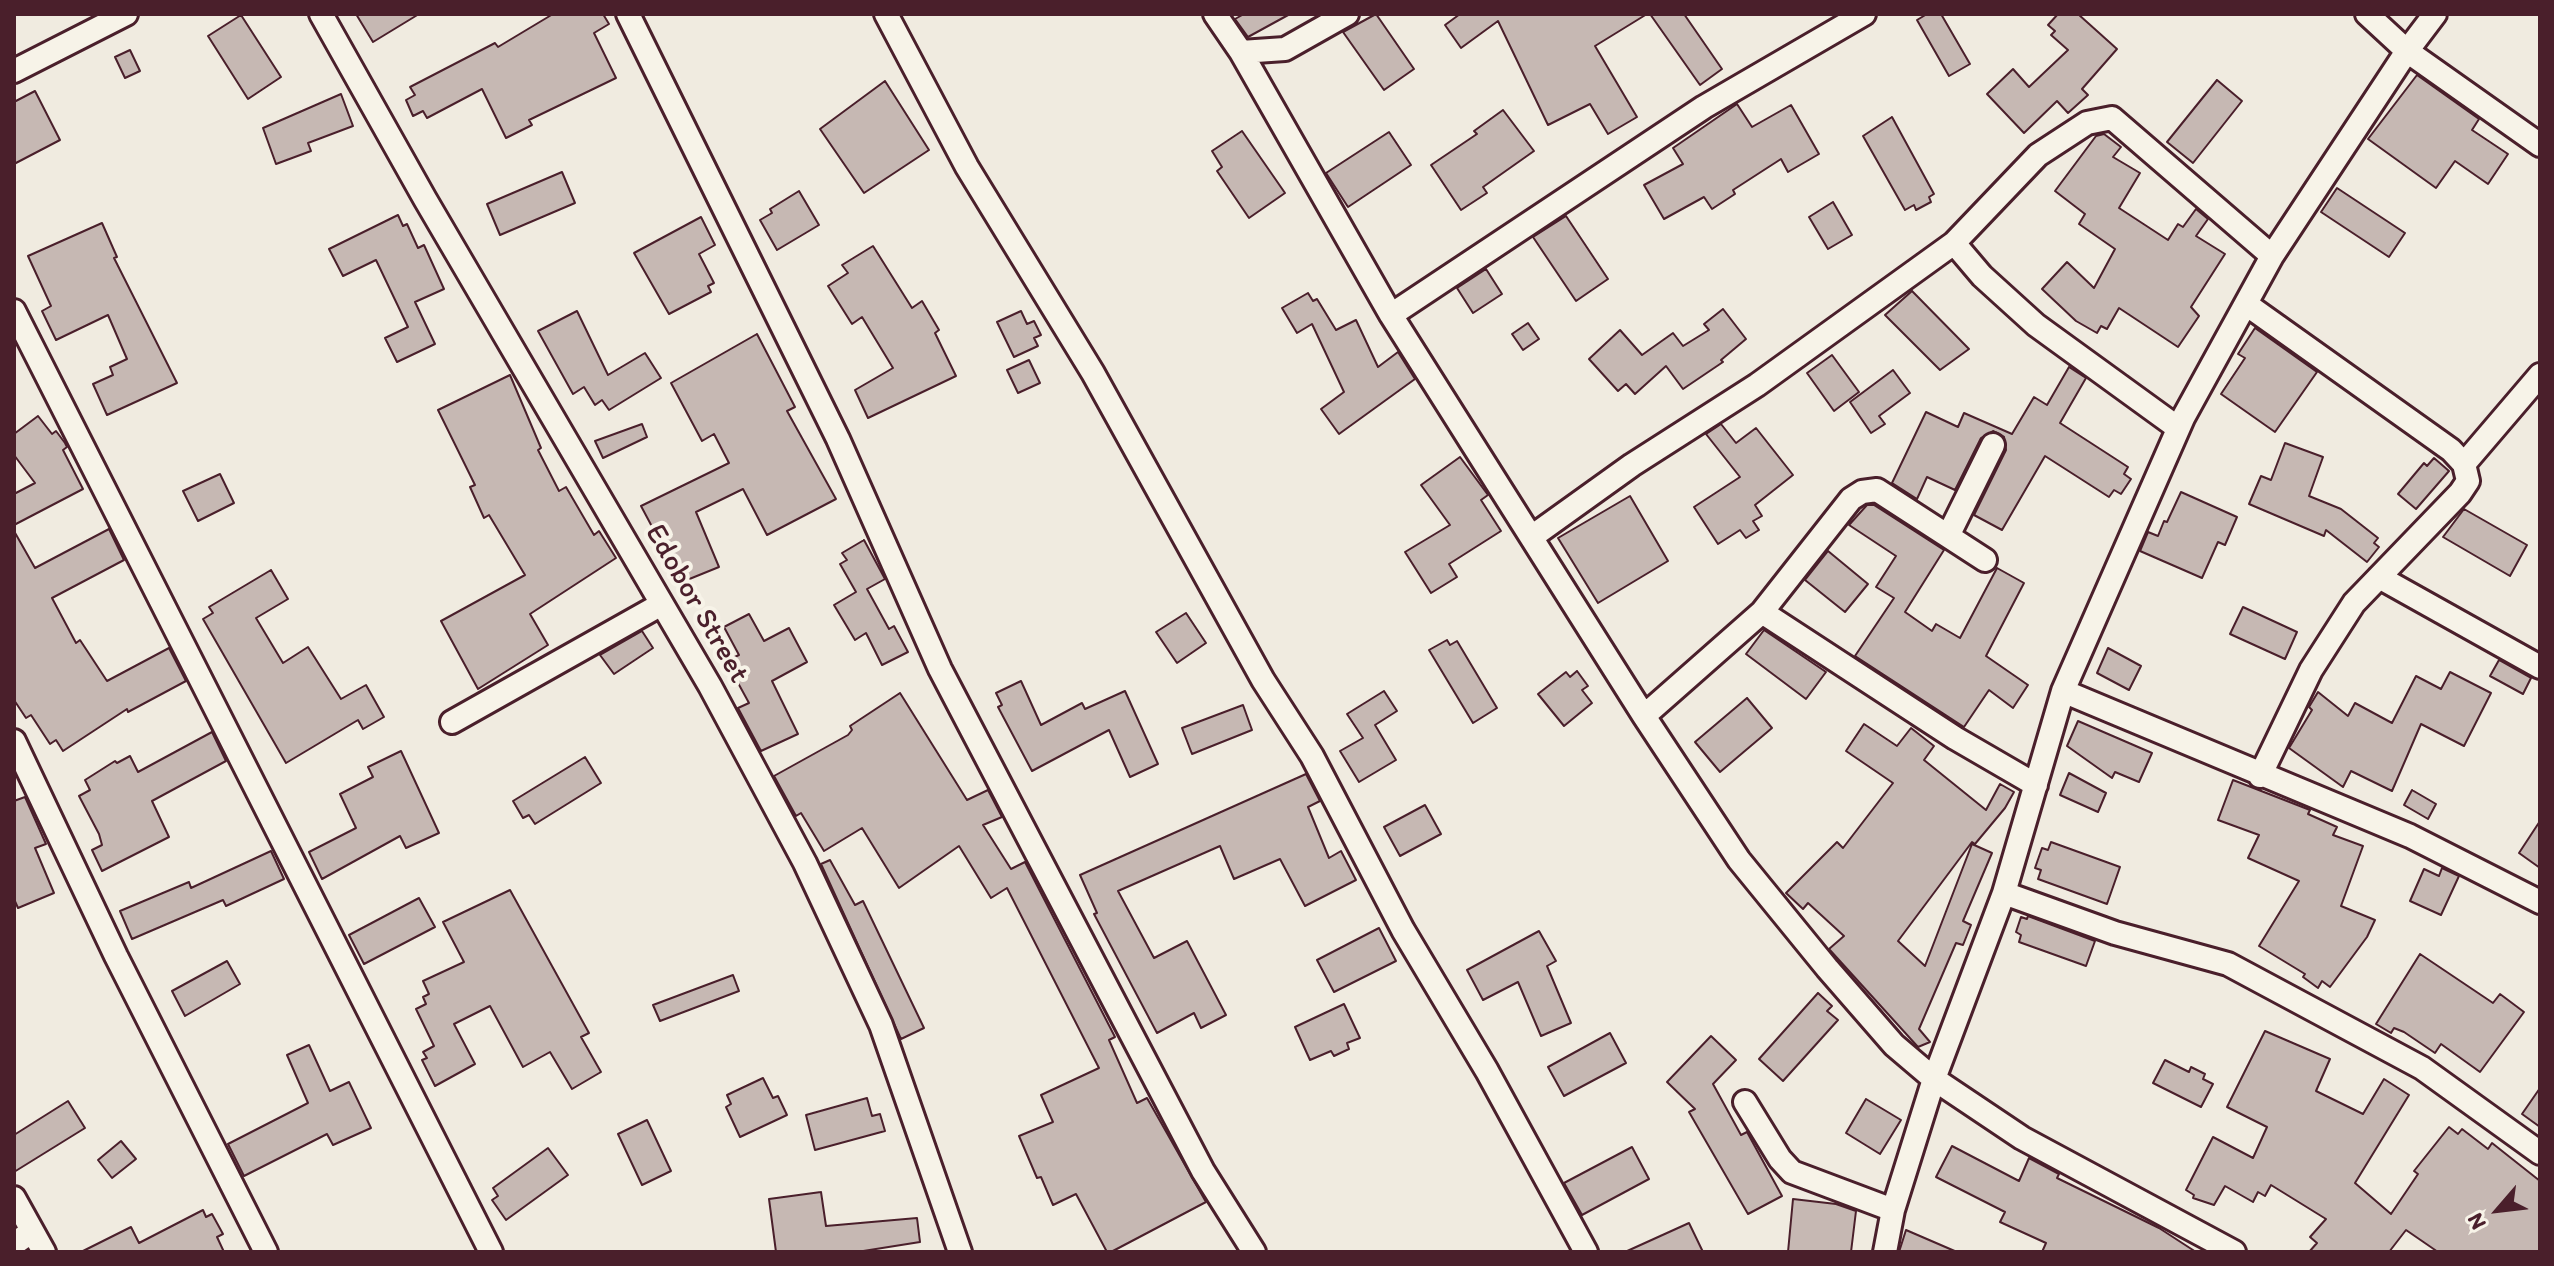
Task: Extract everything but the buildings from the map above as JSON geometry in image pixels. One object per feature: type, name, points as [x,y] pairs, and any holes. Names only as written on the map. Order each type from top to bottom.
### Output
[{"type":"street","points":[[14,71],[126,14]]},
{"type":"street","name":"Edobor Street","points":[[321,14],[660,605],[710,686],[805,863],[881,1025],[960,1252]]},
{"type":"street","points":[[628,14],[838,439],[940,669],[1203,1171],[1254,1252]]},
{"type":"street","points":[[886,14],[967,167],[1093,373],[1263,680],[1312,756],[1403,930],[1487,1071],[1586,1252]]},
{"type":"street","points":[[1215,14],[1241,52],[1391,315],[1644,716],[1739,860],[1894,1045],[1934,1079],[2022,1138],[2234,1252]]},
{"type":"street","points":[[1241,52],[1285,49],[1347,14]]},
{"type":"street","points":[[1391,315],[1704,107],[1864,14]]},
{"type":"street","points":[[2367,14],[2407,51],[2540,145]]},
{"type":"street","points":[[1885,1252],[1893,1210],[1934,1079],[2004,893],[2063,691],[2178,428],[2272,256],[2407,51],[2435,14]]},
{"type":"street","points":[[1533,536],[1632,465],[1757,385],[1954,243],[2038,155],[2087,123],[2112,118],[2272,256]]},
{"type":"street","points":[[1954,243],[1982,276],[2036,325],[2178,428]]},
{"type":"street","points":[[2246,304],[2451,450],[2464,464],[2468,481],[2354,603],[2311,670],[2260,776]]},
{"type":"street","points":[[14,311],[491,1252]]},
{"type":"street","points":[[2464,464],[2540,375]]},
{"type":"street","points":[[1948,536],[1993,445]]},
{"type":"street","points":[[1644,716],[1762,612],[1851,499],[1862,492],[1877,490],[1985,560]]},
{"type":"street","points":[[2379,577],[2540,667]]},
{"type":"street","points":[[452,722],[660,605]]},
{"type":"street","points":[[1762,612],[1955,738],[2036,785]]},
{"type":"street","points":[[2063,691],[2260,776],[2410,836],[2540,902]]},
{"type":"street","points":[[14,741],[116,956],[266,1252]]},
{"type":"street","points":[[2004,893],[2115,933],[2228,964],[2422,1068],[2540,1153]]},
{"type":"street","points":[[1745,1102],[1780,1159],[1792,1172],[1893,1210]]},
{"type":"street","points":[[14,1198],[23,1238],[44,1252]]}]
